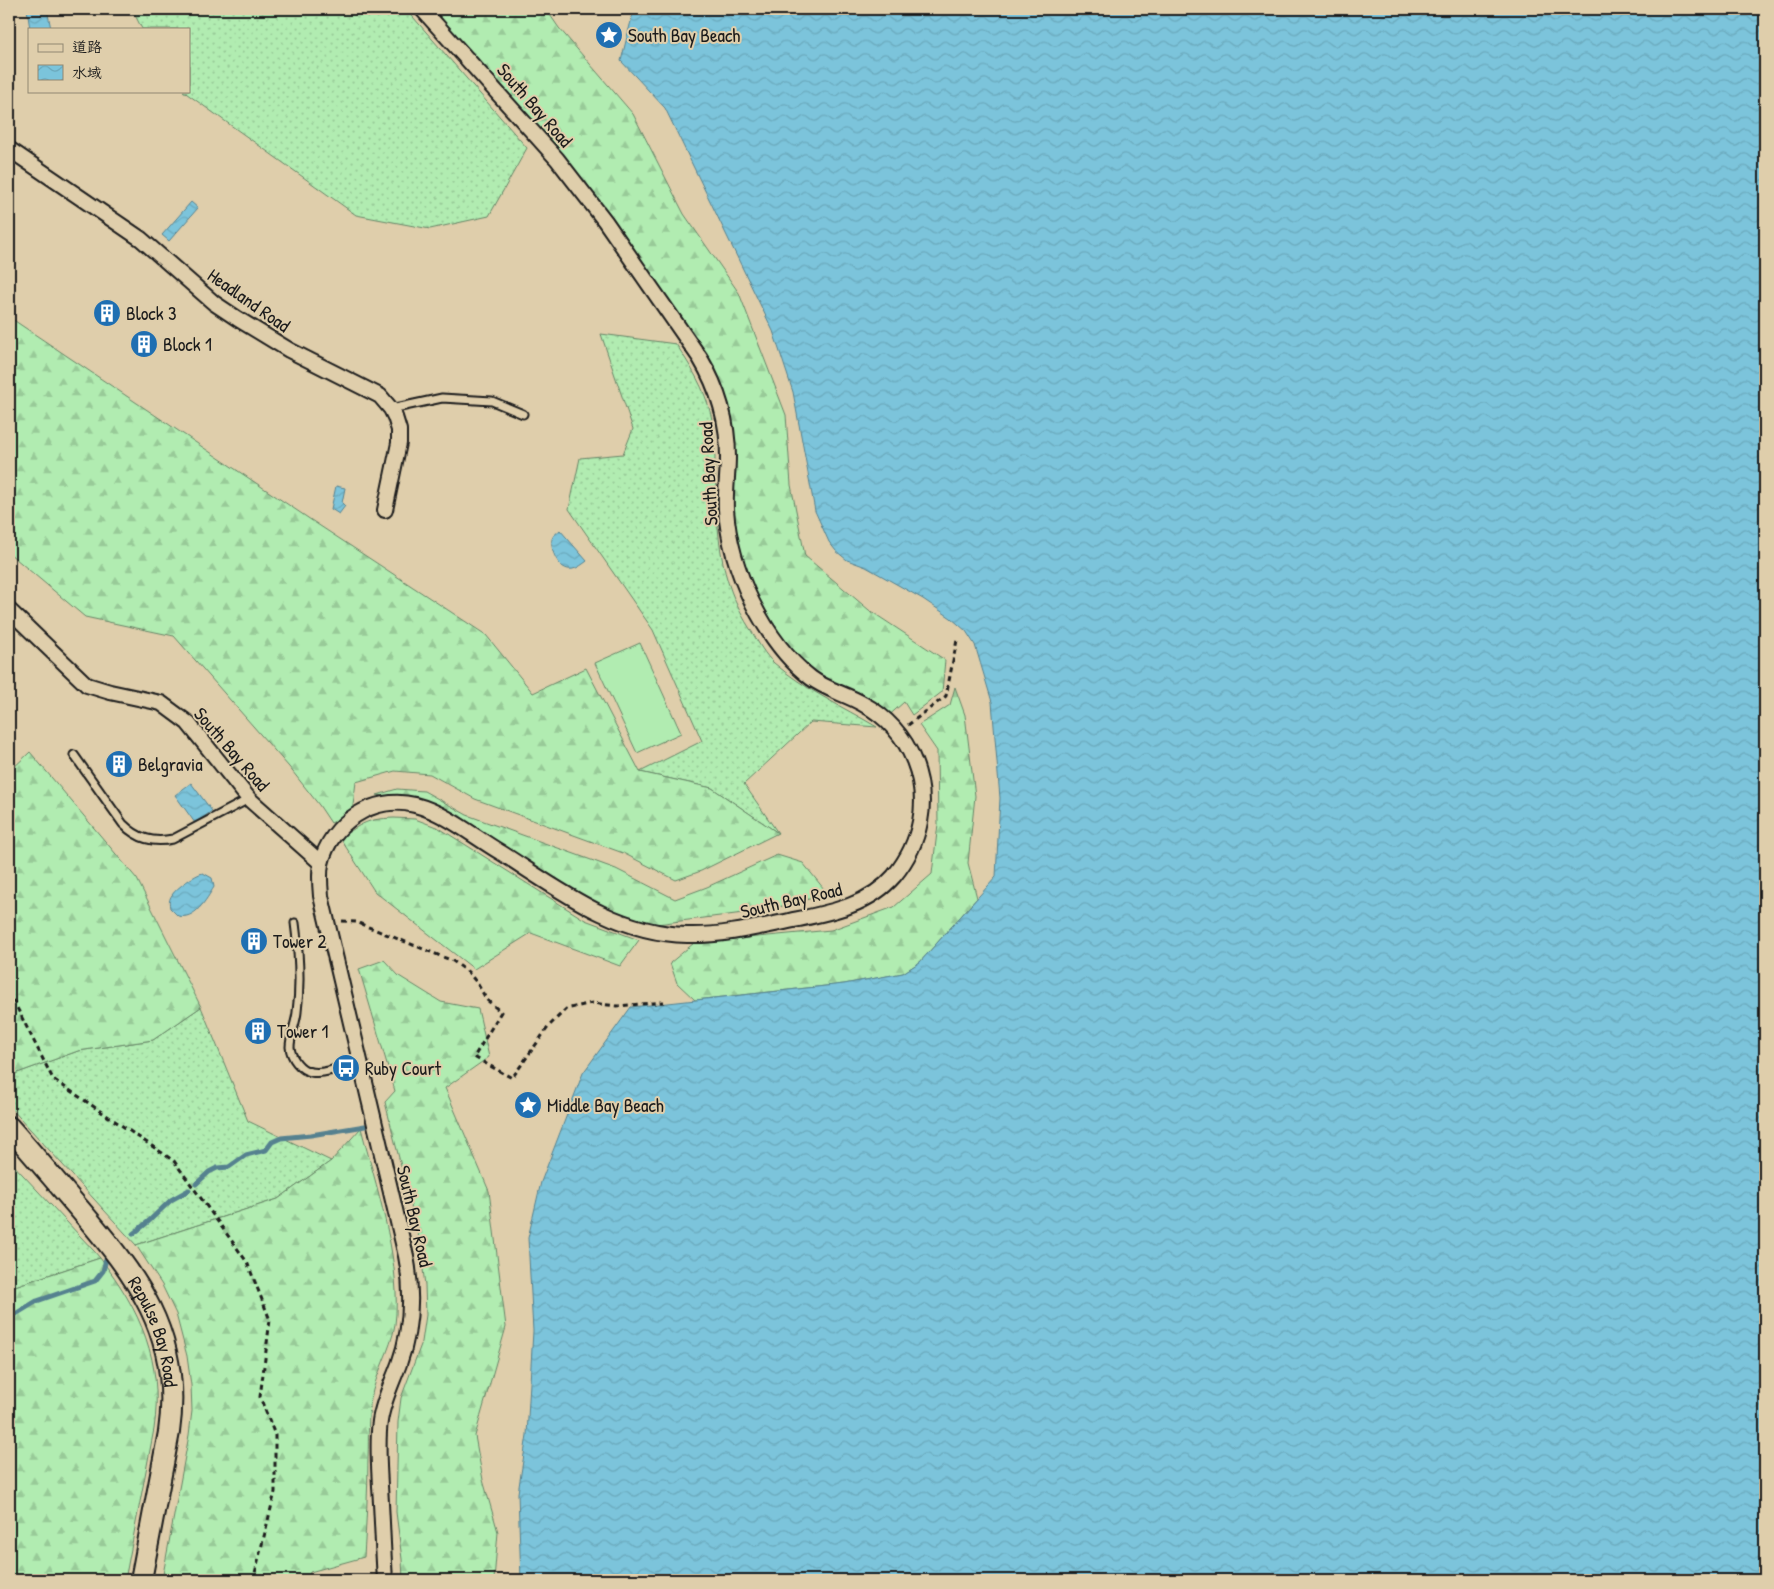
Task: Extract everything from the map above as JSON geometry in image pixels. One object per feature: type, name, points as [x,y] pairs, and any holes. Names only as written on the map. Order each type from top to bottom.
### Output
[{"type":"main road","name":"Repulse Bay Road","points":[[9,1127],[127,1267],[149,1304],[160,1331],[170,1377],[171,1410],[169,1432],[140,1580]]},
{"type":"street","name":"South Bay Road","points":[[385,1580],[378,1447],[379,1423],[384,1400],[406,1342],[412,1293],[406,1256],[321,896],[321,863],[333,836],[350,819],[364,811],[386,804],[408,804],[426,809],[446,818],[591,909],[614,920],[642,929],[680,935],[718,934],[820,914],[854,904],[879,890],[894,876],[914,843],[921,822],[922,810],[921,787],[914,761],[898,732],[878,713],[863,703],[828,688],[811,677],[790,658],[768,629],[747,590],[732,542],[726,512],[728,455],[724,419],[717,392],[706,367],[605,221],[557,159],[422,9]]},
{"type":"street","name":"Headland Road","points":[[9,148],[141,239],[222,308],[289,350],[380,396],[391,409],[399,430],[399,443],[386,510]]},
{"type":"street","name":"South Bay Road","points":[[9,610],[87,685],[161,703],[188,723],[249,799],[321,863]]},
{"type":"lane","points":[[391,409],[442,398],[492,401],[523,414]]},
{"type":"lane","points":[[74,755],[123,824],[131,832],[146,839],[162,841],[173,839],[249,799]]},
{"type":"lane","points":[[295,923],[300,968],[297,1013],[290,1046],[293,1057],[300,1066],[310,1072],[321,1072],[360,1060]]},
{"type":"path","points":[[898,732],[946,696],[958,640]]},
{"type":"path","points":[[327,924],[344,921],[356,922],[453,961],[462,967],[474,978],[487,1000],[501,1012],[474,1057],[512,1078],[548,1026],[566,1009],[592,1003],[617,1006],[664,1002]]},
{"type":"path","points":[[9,992],[53,1079],[174,1161],[246,1262],[270,1320],[260,1397],[275,1435],[275,1492],[255,1572],[257,1580]]},
{"type":"green space","points":[[132,9],[406,9],[527,148],[489,216],[430,229],[356,215],[184,92],[190,92],[190,28],[142,28]]},
{"type":"green space","points":[[426,9],[546,9],[559,28],[633,114],[684,214],[739,293],[786,415],[791,485],[805,556],[869,610],[945,660],[942,692],[912,715],[904,702],[886,718],[794,664],[736,573],[717,394],[597,208]]},
{"type":"green space","points":[[9,317],[486,635],[533,693],[586,668],[640,772],[712,788],[778,833],[701,871],[676,880],[623,853],[475,799],[430,774],[395,771],[356,782],[352,813],[331,823],[289,767],[174,636],[85,617],[9,553]]},
{"type":"green space","points":[[601,334],[676,344],[701,387],[711,415],[714,435],[717,512],[721,553],[731,592],[740,612],[762,648],[774,663],[811,689],[877,727],[811,722],[744,784],[778,833],[712,788],[640,772],[702,741],[653,630],[569,509],[580,458],[623,454],[633,429]]},
{"type":"green space","points":[[640,643],[681,733],[637,753],[595,663]]},
{"type":"green space","points":[[955,687],[965,715],[975,796],[968,863],[977,898],[920,962],[903,973],[844,984],[695,1000],[677,983],[670,963],[694,943],[831,930],[894,907],[932,874],[938,824],[937,751],[919,725],[950,705]]},
{"type":"green space","points":[[30,752],[137,879],[201,1007],[153,1040],[78,1051],[9,1076],[9,772]]},
{"type":"green space","points":[[397,789],[424,791],[467,815],[616,869],[675,899],[707,887],[777,855],[803,863],[828,894],[767,910],[649,925],[593,903],[448,811],[377,795]]},
{"type":"green space","points":[[377,819],[415,819],[439,828],[585,920],[639,940],[620,966],[531,933],[474,969],[375,892],[340,838],[365,823]]},
{"type":"green space","points":[[384,960],[399,976],[441,1002],[478,1009],[489,1057],[445,1088],[489,1191],[506,1327],[475,1436],[483,1480],[498,1532],[494,1580],[403,1580],[396,1512],[398,1422],[401,1398],[422,1342],[426,1315],[425,1285],[419,1238],[385,1102],[395,1091],[359,969]]},
{"type":"green space","points":[[201,1007],[248,1121],[331,1161],[278,1199],[136,1245],[9,1106],[9,1076],[78,1051],[153,1040]]},
{"type":"green space","points":[[361,1128],[385,1220],[394,1268],[396,1291],[396,1314],[393,1334],[376,1380],[370,1407],[364,1557],[310,1572],[308,1580],[162,1580],[189,1435],[192,1411],[191,1385],[187,1356],[176,1314],[162,1285],[136,1245],[278,1199],[331,1161]]},
{"type":"green space","points":[[9,1160],[94,1251],[100,1258],[9,1288]]},
{"type":"green space","points":[[100,1258],[127,1297],[137,1317],[152,1359],[155,1382],[154,1429],[125,1580],[9,1580],[9,1288]]},
{"type":"water","points":[[27,9],[47,9],[51,28],[30,28]]},
{"type":"water","points":[[634,9],[1765,9],[1765,1580],[521,1580],[518,1493],[527,1435],[533,1331],[528,1238],[541,1182],[583,1073],[631,1007],[844,984],[903,973],[920,962],[996,877],[1000,798],[992,702],[975,645],[966,631],[951,618],[923,599],[866,567],[847,560],[829,542],[815,511],[793,392],[773,331],[665,108],[621,61]]},
{"type":"water","points":[[191,202],[198,208],[169,241],[162,235]]},
{"type":"water","points":[[336,486],[345,488],[342,503],[345,506],[339,514],[331,509]]},
{"type":"water","points":[[560,530],[587,561],[577,568],[568,569],[556,559],[552,549],[552,539]]},
{"type":"water","points":[[191,783],[212,811],[195,823],[175,795]]},
{"type":"water","points":[[203,873],[212,878],[214,887],[204,903],[195,912],[190,915],[178,916],[170,908],[169,901],[171,897],[186,882]]},
{"type":"waterway","points":[[196,1184],[209,1172],[217,1168],[229,1167],[246,1155],[266,1150],[272,1142],[281,1138],[365,1126]]},
{"type":"waterway","points":[[133,1234],[171,1200],[189,1190]]},
{"type":"waterway","points":[[9,1318],[37,1301],[95,1281],[103,1271],[106,1259]]},
{"type":"place","name":"South Bay Beach","points":[[609,35]]},
{"type":"place","name":"Block 3","points":[[107,313]]},
{"type":"place","name":"Block 1","points":[[144,344]]},
{"type":"place","name":"Belgravia","points":[[119,764]]},
{"type":"place","name":"Tower 2","points":[[254,941]]},
{"type":"place","name":"Tower 1","points":[[258,1031]]},
{"type":"place","name":"Ruby Court","points":[[346,1068]]},
{"type":"place","name":"Middle Bay Beach","points":[[528,1105]]}]
